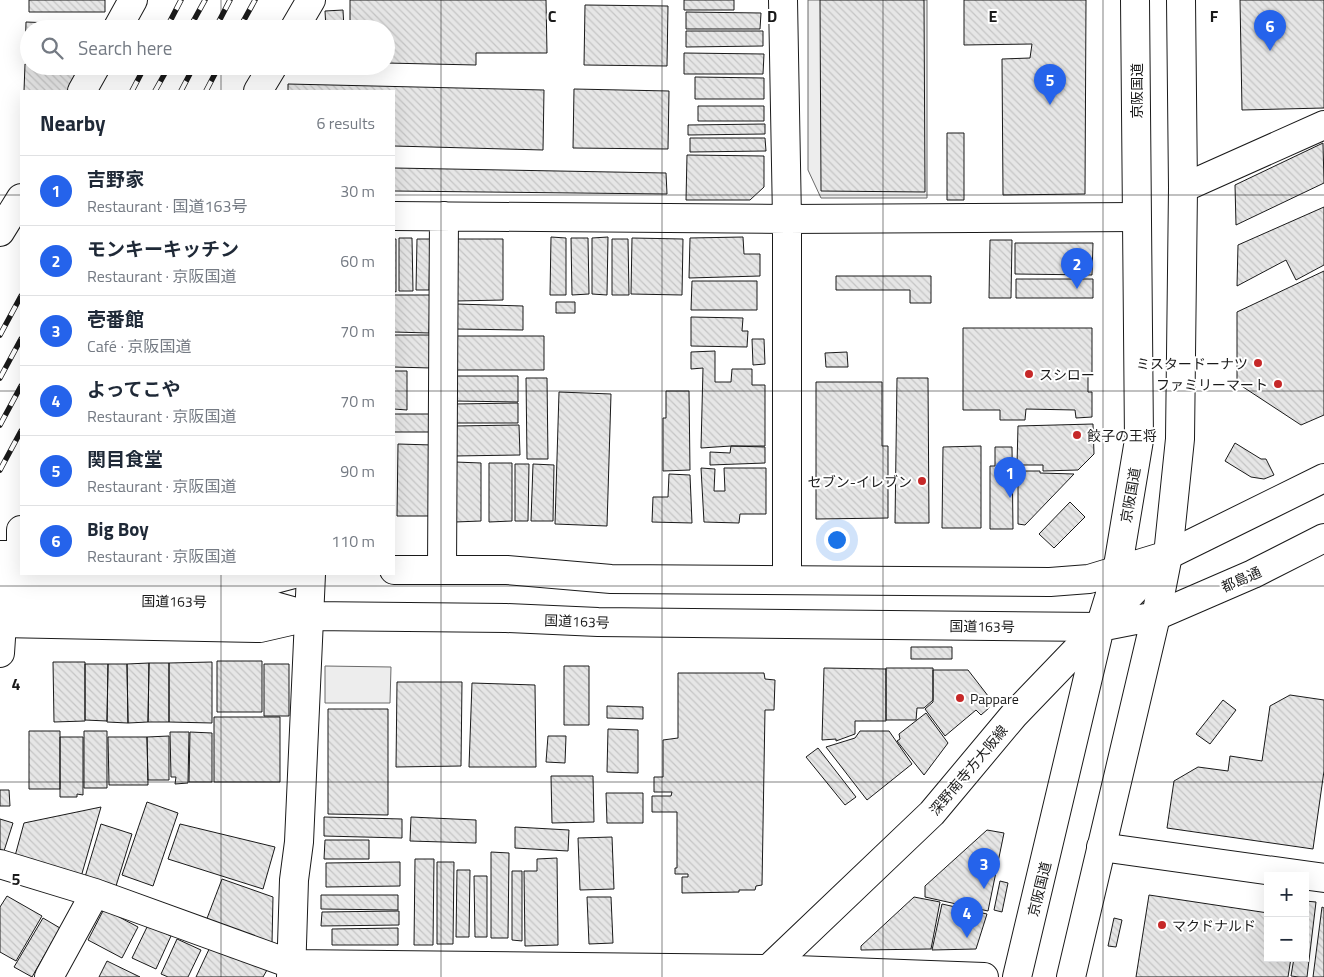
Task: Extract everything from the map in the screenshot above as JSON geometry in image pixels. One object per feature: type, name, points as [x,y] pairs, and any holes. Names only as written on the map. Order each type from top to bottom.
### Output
[{"type":"main road","points":[[122,20],[133,0]]},
{"type":"main road","points":[[299,20],[311,0]]},
{"type":"main road","points":[[783,0],[787,218],[787,580]]},
{"type":"main road","name":"京阪国道","points":[[1017,977],[1100,627],[1117,572],[1139,440],[1135,0]]},
{"type":"main road","points":[[1071,977],[1156,616],[1168,555],[1180,439],[1181,0]]},
{"type":"main road","points":[[83,90],[91,75]]},
{"type":"main road","points":[[259,90],[268,75]]},
{"type":"main road","points":[[1182,188],[1324,126]]},
{"type":"main road","points":[[0,232],[12,205]]},
{"type":"main road","points":[[395,216],[1136,218]]},
{"type":"main road","points":[[442,570],[444,216]]},
{"type":"main road","points":[[395,570],[507,570],[611,579],[1050,582],[1090,579],[1168,555],[1324,478]]},
{"type":"main road","name":"都島通","points":[[1156,616],[1253,574],[1324,538]]},
{"type":"main road","points":[[0,555],[20,555]]},
{"type":"main road","name":"深野南寺方大阪線","points":[[764,973],[932,813],[1014,716],[1168,555]]},
{"type":"main road","name":"国道163号","points":[[0,579],[260,583],[290,575]]},
{"type":"main road","points":[[291,970],[294,880],[299,842],[311,575]]},
{"type":"main road","name":"国道163号","points":[[1,615],[260,602],[310,616],[506,618],[598,622],[1100,627],[1156,616]]},
{"type":"main road","points":[[0,653],[1,615]]},
{"type":"main road","points":[[1102,847],[1324,878]]},
{"type":"main road","points":[[0,864],[94,893],[291,970],[764,973],[984,977]]},
{"type":"main road","points":[[49,977],[94,893]]},
{"type":"shaded area","points":[[808,0],[927,0],[927,198],[821,198],[808,170]]},
{"type":"shaded area","points":[[325,666],[391,667],[390,703],[325,703]]},
{"type":"building","points":[[29,0],[105,0],[105,12],[29,12]]},
{"type":"building","points":[[350,0],[546,0],[547,53],[476,53],[476,65],[395,63],[395,20],[350,20]]},
{"type":"building","points":[[684,0],[734,0],[734,10],[684,10]]},
{"type":"building","points":[[820,0],[924,0],[925,192],[821,191]]},
{"type":"building","points":[[964,0],[1086,0],[1085,194],[1003,195],[1002,59],[1030,58],[1032,44],[964,45]]},
{"type":"building","points":[[1240,0],[1324,0],[1324,108],[1242,110]]},
{"type":"building","points":[[585,5],[668,6],[667,66],[584,65]]},
{"type":"building","points":[[343,10],[344,20],[326,20],[325,11]]},
{"type":"building","points":[[686,12],[761,13],[760,29],[686,29]]},
{"type":"building","points":[[686,31],[763,31],[763,46],[686,47]]},
{"type":"building","points":[[684,53],[764,54],[763,74],[684,74]]},
{"type":"building","points":[[25,75],[80,75],[72,90],[24,90]]},
{"type":"building","points":[[695,77],[764,78],[764,99],[695,99]]},
{"type":"building","points":[[288,84],[544,90],[543,150],[395,146],[395,90],[288,90]]},
{"type":"building","points":[[574,89],[669,91],[668,149],[573,148]]},
{"type":"building","points":[[698,106],[764,106],[764,121],[698,121]]},
{"type":"building","points":[[765,124],[765,134],[688,135],[688,125]]},
{"type":"building","points":[[947,133],[964,133],[964,200],[947,200]]},
{"type":"building","points":[[690,138],[765,138],[766,151],[690,152]]},
{"type":"building","points":[[1323,143],[1324,183],[1236,225],[1235,185]]},
{"type":"building","points":[[687,155],[764,156],[764,187],[750,200],[686,200]]},
{"type":"building","points":[[395,168],[666,173],[667,194],[395,191]]},
{"type":"building","points":[[1324,207],[1324,265],[1296,280],[1286,260],[1237,286],[1238,245]]},
{"type":"building","points":[[551,237],[566,238],[566,295],[550,295]]},
{"type":"building","points":[[608,237],[607,295],[592,294],[592,238]]},
{"type":"building","points":[[743,237],[744,254],[760,254],[760,276],[689,278],[690,238]]},
{"type":"building","points":[[399,238],[412,238],[413,291],[399,291]]},
{"type":"building","points":[[571,238],[588,238],[589,294],[572,295]]},
{"type":"building","points":[[632,238],[683,239],[682,295],[631,294]]},
{"type":"building","points":[[395,239],[396,239],[395,292]]},
{"type":"building","points":[[417,239],[430,239],[429,290],[416,290]]},
{"type":"building","points":[[456,239],[503,239],[503,300],[456,301]]},
{"type":"building","points":[[612,239],[628,239],[629,295],[612,295]]},
{"type":"building","points":[[990,240],[1012,240],[1011,298],[989,298]]},
{"type":"building","points":[[1015,243],[1093,243],[1092,275],[1015,274]]},
{"type":"building","points":[[1324,271],[1324,415],[1301,425],[1237,383],[1237,312]]},
{"type":"building","points":[[836,276],[931,276],[931,303],[910,303],[910,290],[836,290]]},
{"type":"building","points":[[1016,279],[1093,279],[1093,298],[1016,298]]},
{"type":"building","points":[[692,281],[757,281],[757,310],[691,310]]},
{"type":"building","points":[[395,295],[430,295],[429,333],[395,332]]},
{"type":"building","points":[[556,302],[575,302],[575,313],[556,313]]},
{"type":"building","points":[[456,304],[523,306],[523,330],[456,329]]},
{"type":"building","points":[[691,317],[743,318],[742,331],[748,331],[747,347],[691,346]]},
{"type":"building","points":[[963,328],[1092,328],[1092,374],[1088,376],[1088,392],[1092,392],[1092,417],[1076,418],[1075,410],[1026,409],[1025,420],[1000,420],[1000,410],[963,410]]},
{"type":"building","points":[[395,335],[432,335],[431,368],[395,367]]},
{"type":"building","points":[[456,336],[544,336],[544,370],[456,370]]},
{"type":"building","points":[[752,339],[764,339],[765,364],[753,365]]},
{"type":"building","points":[[715,351],[715,382],[731,382],[732,369],[752,369],[752,385],[765,385],[765,446],[701,448],[703,368],[691,369],[691,352]]},
{"type":"building","points":[[847,352],[848,367],[826,367],[825,353]]},
{"type":"building","points":[[395,371],[407,371],[407,410],[395,409]]},
{"type":"building","points":[[455,376],[518,376],[518,402],[455,401]]},
{"type":"building","points":[[526,378],[547,378],[548,459],[527,459]]},
{"type":"building","points":[[897,378],[928,378],[929,523],[895,523]]},
{"type":"building","points":[[816,382],[882,382],[882,446],[888,446],[888,518],[816,519]]},
{"type":"building","points":[[666,391],[689,391],[690,470],[663,471],[663,418],[666,418]]},
{"type":"building","points":[[559,392],[611,394],[607,526],[555,524]]},
{"type":"building","points":[[518,403],[518,423],[455,423],[455,404]]},
{"type":"building","points":[[395,414],[433,414],[432,432],[395,432]]},
{"type":"building","points":[[1093,424],[1094,454],[1078,470],[1043,471],[1043,465],[1017,465],[1018,426]]},
{"type":"building","points":[[519,425],[520,455],[454,456],[454,426]]},
{"type":"building","points":[[1235,443],[1261,459],[1266,459],[1274,475],[1264,479],[1251,477],[1225,461]]},
{"type":"building","points":[[398,444],[432,445],[431,516],[397,516]]},
{"type":"building","points":[[731,446],[765,447],[765,463],[710,465],[710,452],[730,453]]},
{"type":"building","points":[[981,446],[981,528],[942,528],[943,447]]},
{"type":"building","points":[[995,447],[1012,447],[1013,529],[990,529],[990,466],[995,466]]},
{"type":"building","points":[[455,462],[481,463],[481,521],[455,522]]},
{"type":"building","points":[[489,463],[512,463],[512,521],[489,522]]},
{"type":"building","points":[[515,464],[529,464],[528,521],[515,521]]},
{"type":"building","points":[[533,464],[554,465],[553,521],[531,521]]},
{"type":"building","points":[[701,468],[715,469],[714,491],[725,491],[724,468],[766,468],[766,514],[740,514],[739,523],[704,522]]},
{"type":"building","points":[[1018,471],[1074,474],[1025,525],[1018,524]]},
{"type":"building","points":[[669,474],[690,475],[692,523],[652,522],[653,497],[668,497]]},
{"type":"building","points":[[1070,502],[1085,517],[1054,548],[1039,534]]},
{"type":"building","points":[[911,647],[952,647],[952,659],[911,659]]},
{"type":"building","points":[[217,661],[262,661],[262,712],[217,712]]},
{"type":"building","points":[[53,662],[85,662],[85,721],[54,722]]},
{"type":"building","points":[[212,662],[212,723],[169,722],[169,663]]},
{"type":"building","points":[[149,663],[148,722],[128,723],[127,664]]},
{"type":"building","points":[[149,663],[169,663],[169,722],[148,722]]},
{"type":"building","points":[[85,664],[108,664],[107,721],[85,720]]},
{"type":"building","points":[[108,664],[127,664],[128,723],[107,722]]},
{"type":"building","points":[[264,664],[289,664],[289,716],[264,716]]},
{"type":"building","points":[[564,666],[589,666],[589,725],[564,725]]},
{"type":"building","points":[[824,668],[886,669],[886,721],[855,721],[855,734],[836,741],[836,739],[822,740]]},
{"type":"building","points":[[886,668],[933,668],[933,700],[924,708],[917,708],[916,720],[886,720]]},
{"type":"building","points":[[933,670],[968,670],[992,701],[988,705],[989,708],[981,715],[976,710],[945,736],[925,709],[933,702]]},
{"type":"building","points":[[678,673],[764,673],[765,679],[775,680],[774,710],[765,710],[762,885],[756,886],[755,890],[682,893],[682,877],[688,877],[688,874],[675,874],[675,868],[677,868],[677,812],[652,812],[652,796],[671,796],[672,792],[654,792],[654,777],[663,777],[663,740],[678,738]]},
{"type":"building","points":[[397,682],[462,682],[461,766],[396,767]]},
{"type":"building","points":[[472,683],[535,685],[536,767],[469,767]]},
{"type":"building","points":[[1290,695],[1324,700],[1324,771],[1313,849],[1167,828],[1174,781],[1198,767],[1228,771],[1230,756],[1262,761],[1270,706]]},
{"type":"building","points":[[1223,700],[1236,710],[1210,744],[1196,734]]},
{"type":"building","points":[[607,706],[643,707],[643,719],[607,718]]},
{"type":"building","points":[[328,709],[388,709],[388,815],[328,814]]},
{"type":"building","points":[[926,713],[948,743],[924,775],[897,741],[900,739],[899,734]]},
{"type":"building","points":[[214,717],[280,717],[280,782],[214,782]]},
{"type":"building","points":[[608,729],[638,730],[638,773],[607,772]]},
{"type":"building","points":[[29,731],[60,731],[60,789],[29,789]]},
{"type":"building","points":[[84,731],[107,731],[107,788],[84,788]]},
{"type":"building","points":[[860,731],[889,731],[912,764],[867,800],[826,747],[855,738]]},
{"type":"building","points":[[170,732],[189,732],[188,783],[175,784],[176,777],[171,777]]},
{"type":"building","points":[[190,732],[212,733],[212,782],[189,782]]},
{"type":"building","points":[[169,736],[169,780],[148,780],[147,737]]},
{"type":"building","points":[[548,736],[566,736],[565,763],[546,762]]},
{"type":"building","points":[[60,737],[83,737],[83,795],[77,794],[77,797],[60,797]]},
{"type":"building","points":[[108,737],[147,737],[148,785],[109,785]]},
{"type":"building","points":[[818,748],[856,797],[845,805],[806,757]]},
{"type":"building","points":[[551,776],[593,776],[594,822],[552,823]]},
{"type":"building","points":[[0,790],[9,790],[10,806],[0,806]]},
{"type":"building","points":[[606,793],[643,793],[643,823],[607,823]]},
{"type":"building","points":[[147,802],[178,813],[153,886],[122,875]]},
{"type":"building","points":[[101,807],[81,877],[15,856],[24,823]]},
{"type":"building","points":[[324,817],[402,819],[402,838],[324,836]]},
{"type":"building","points":[[411,817],[476,820],[476,843],[410,841]]},
{"type":"building","points":[[0,819],[13,823],[3,854],[0,853]]},
{"type":"building","points":[[101,824],[132,834],[116,886],[85,877]]},
{"type":"building","points":[[180,824],[275,847],[263,889],[168,859]]},
{"type":"building","points":[[515,827],[569,830],[568,851],[515,848]]},
{"type":"building","points":[[987,830],[1004,833],[988,911],[925,897],[925,886]]},
{"type":"building","points":[[612,837],[614,889],[580,890],[578,838]]},
{"type":"building","points":[[325,840],[369,840],[369,859],[324,859]]},
{"type":"building","points":[[491,852],[509,853],[508,938],[491,938]]},
{"type":"building","points":[[557,858],[558,945],[525,946],[524,871],[537,871],[537,859]]},
{"type":"building","points":[[415,859],[434,859],[433,945],[414,945]]},
{"type":"building","points":[[400,862],[400,886],[326,887],[326,863]]},
{"type":"building","points":[[437,862],[454,862],[453,944],[437,944]]},
{"type":"building","points":[[457,870],[470,870],[469,937],[456,937]]},
{"type":"building","points":[[512,871],[522,871],[522,941],[512,940]]},
{"type":"building","points":[[474,876],[487,876],[487,937],[475,937]]},
{"type":"building","points":[[222,879],[273,897],[272,943],[206,921]]},
{"type":"building","points":[[1000,881],[1008,883],[1002,912],[994,910]]},
{"type":"building","points":[[321,895],[398,895],[398,910],[321,909]]},
{"type":"building","points":[[1149,895],[1264,912],[1264,962],[1290,962],[1288,977],[1136,977]]},
{"type":"building","points":[[7,896],[42,916],[16,961],[0,952],[0,907]]},
{"type":"building","points":[[587,897],[611,897],[613,943],[589,944]]},
{"type":"building","points":[[914,897],[940,902],[931,949],[861,950],[861,946]]},
{"type":"building","points":[[1309,901],[1316,902],[1309,960]]},
{"type":"building","points":[[942,904],[987,914],[976,949],[932,950]]},
{"type":"building","points":[[1322,907],[1324,908],[1324,977],[1313,977]]},
{"type":"building","points":[[104,909],[138,927],[122,958],[88,940]]},
{"type":"building","points":[[399,911],[399,925],[321,926],[322,912]]},
{"type":"building","points":[[43,918],[60,928],[32,977],[14,967]]},
{"type":"building","points":[[1114,918],[1122,920],[1116,947],[1108,946]]},
{"type":"building","points":[[148,925],[171,936],[156,969],[132,958]]},
{"type":"building","points":[[398,928],[398,945],[332,945],[332,929]]},
{"type":"building","points":[[177,939],[201,950],[188,977],[168,977],[161,974]]},
{"type":"building","points":[[211,945],[267,970],[263,977],[196,977]]},
{"type":"building","points":[[107,961],[140,977],[99,977]]},
{"type":"building","points":[[1293,962],[1309,962],[1307,977],[1291,976]]},
{"type":"railway","points":[[171,20],[181,0]]},
{"type":"railway","points":[[194,20],[205,0]]},
{"type":"railway","points":[[220,20],[230,0]]},
{"type":"railway","points":[[244,20],[255,0]]},
{"type":"railway","points":[[133,90],[140,75]]},
{"type":"railway","points":[[156,90],[164,75]]},
{"type":"railway","points":[[182,90],[189,75]]},
{"type":"railway","points":[[207,90],[214,75]]},
{"type":"railway","points":[[0,335],[20,298]]},
{"type":"railway","points":[[0,378],[20,341]]},
{"type":"railway","points":[[0,425],[20,388]]},
{"type":"railway","points":[[0,470],[20,433]]},
{"type":"place","name":"Big Boy","points":[[1270,51]]},
{"type":"place","name":"関目食堂","points":[[1050,105]]},
{"type":"place","name":"モンキーキッチン","points":[[1077,289]]},
{"type":"place","name":"ミスタードーナツ","points":[[1258,363]]},
{"type":"place","name":"スシロー","points":[[1029,374]]},
{"type":"place","name":"ファミリーマート","points":[[1278,384]]},
{"type":"place","name":"餃子の王将","points":[[1077,435]]},
{"type":"place","name":"セブン-イレブン","points":[[922,481]]},
{"type":"place","name":"吉野家","points":[[1010,498]]},
{"type":"place","name":"Pappare","points":[[960,698]]},
{"type":"place","name":"壱番館","points":[[984,889]]},
{"type":"place","name":"マクドナルド","points":[[1162,925]]},
{"type":"place","name":"よってこや","points":[[967,938]]}]
